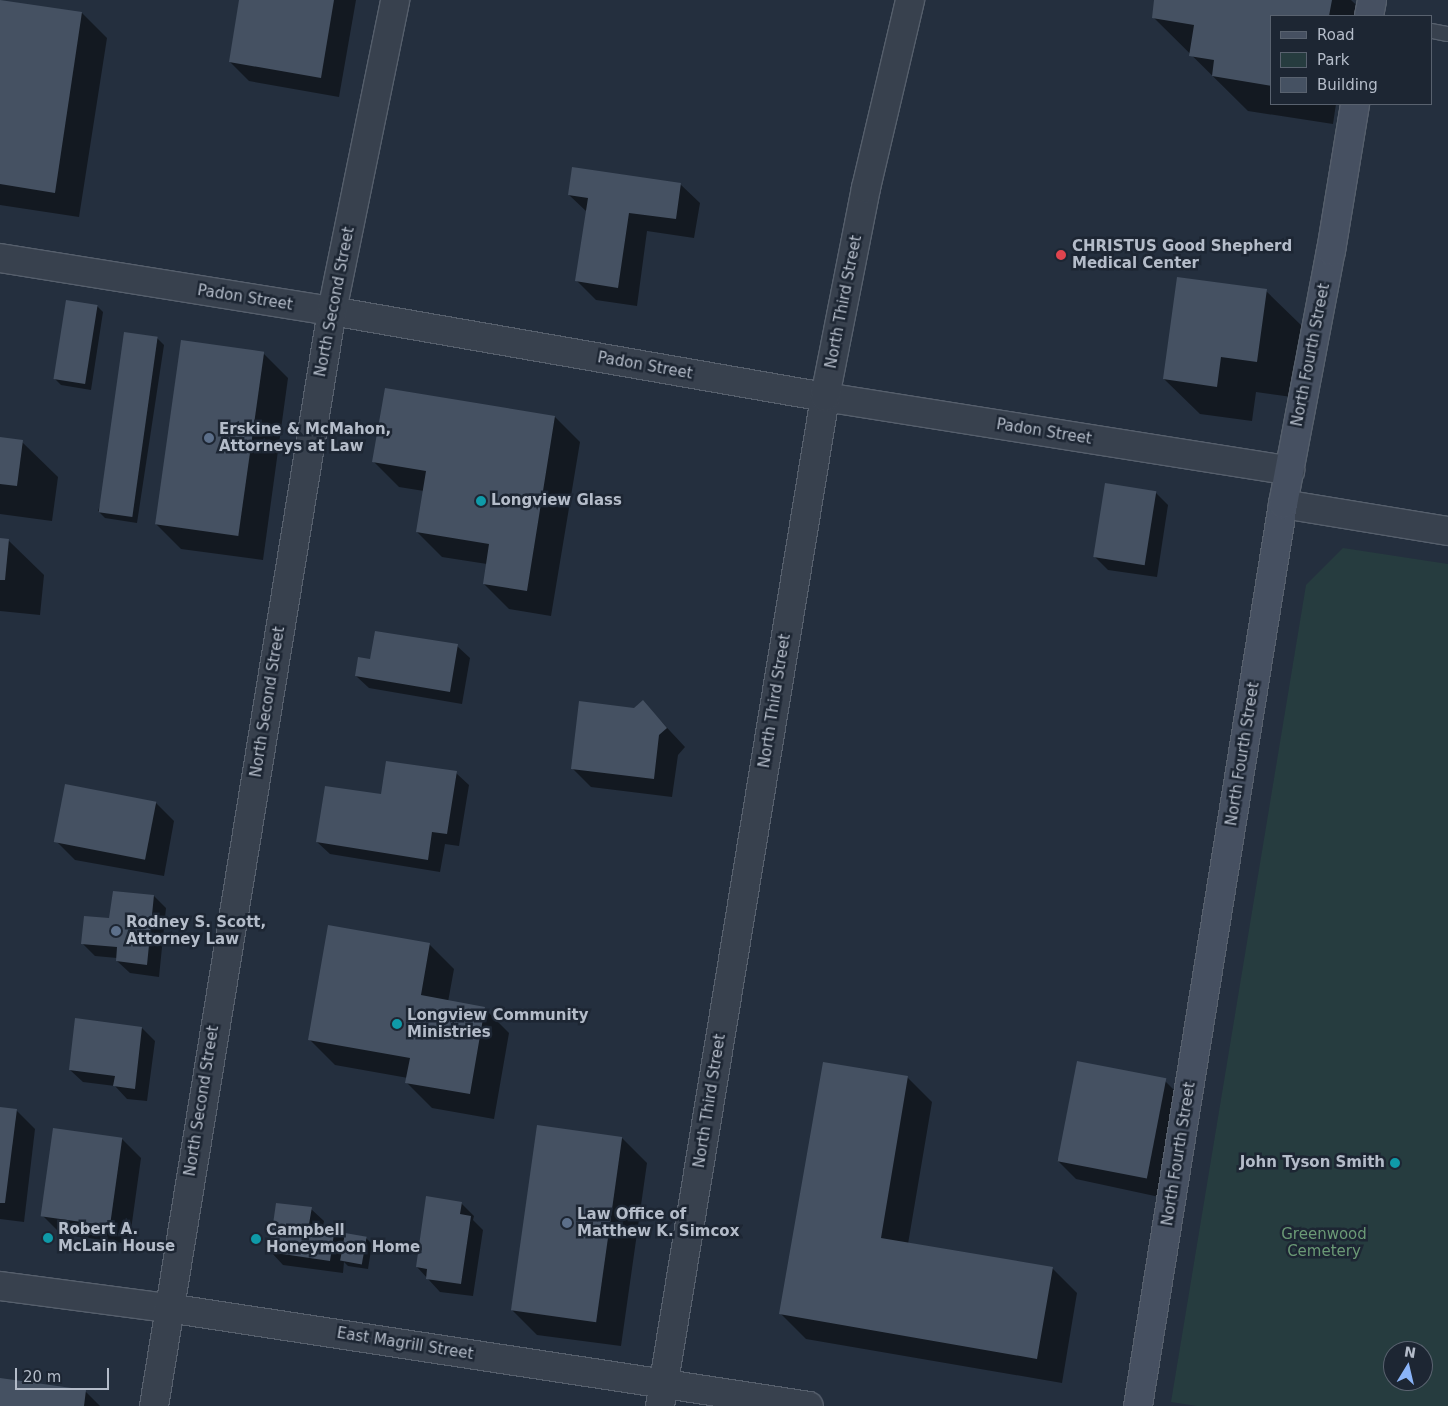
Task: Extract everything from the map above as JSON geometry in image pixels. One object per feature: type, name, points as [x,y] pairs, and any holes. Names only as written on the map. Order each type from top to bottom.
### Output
[{"type":"street","name":"North Second Street","points":[[154,1406],[168,1308],[332,311],[395,0]]},
{"type":"street","name":"North Third Street","points":[[662,1395],[825,397],[866,188],[910,0]]},
{"type":"street","points":[[1369,15],[1372,0]]},
{"type":"street","name":"North Fourth Street","points":[[1138,1406],[1283,504],[1331,252],[1355,105]]},
{"type":"street","name":"Padon Street","points":[[0,258],[332,311],[825,397],[1290,471]]},
{"type":"street","points":[[1283,504],[1448,531]]},
{"type":"street","name":"East Magrill Street","points":[[0,1286],[168,1308],[662,1395],[809,1406]]},
{"type":"lane","points":[[1433,31],[1448,34]]},
{"type":"green space","name":"Greenwood Cemetery","points":[[1343,548],[1448,564],[1448,1406],[1197,1406],[1171,1402],[1306,585]]},
{"type":"building","points":[[0,0],[82,12],[55,193],[0,184]]},
{"type":"building","points":[[239,0],[334,0],[321,78],[229,62]]},
{"type":"building","points":[[1154,0],[1332,0],[1329,15],[1270,15],[1270,86],[1212,76],[1214,60],[1189,56],[1194,25],[1152,18]]},
{"type":"building","points":[[572,167],[681,183],[676,219],[629,213],[618,288],[575,281],[588,198],[568,195]]},
{"type":"building","points":[[1177,277],[1267,289],[1257,362],[1221,357],[1217,387],[1163,379]]},
{"type":"building","points":[[66,300],[98,305],[85,384],[53,379]]},
{"type":"building","points":[[124,332],[158,337],[132,517],[99,512]]},
{"type":"building","name":"Erskine & McMahon, Attorneys at Law","points":[[181,340],[264,352],[238,536],[155,524]]},
{"type":"building","name":"Longview Glass","points":[[385,388],[555,416],[527,591],[483,584],[489,544],[416,532],[426,471],[372,462]]},
{"type":"building","points":[[0,437],[23,440],[17,486],[0,484]]},
{"type":"building","points":[[1105,483],[1156,491],[1145,565],[1093,557]]},
{"type":"building","points":[[0,538],[9,539],[5,580],[0,580]]},
{"type":"building","points":[[375,631],[458,644],[450,692],[355,676],[358,657],[370,659]]},
{"type":"building","points":[[643,700],[667,728],[659,735],[654,779],[571,769],[579,701],[634,708]]},
{"type":"building","points":[[386,761],[457,771],[447,834],[432,832],[428,860],[316,842],[325,786],[381,794]]},
{"type":"building","points":[[65,784],[156,802],[145,860],[54,842]]},
{"type":"building","name":"Rodney S. Scott, Attorney Law","points":[[113,891],[154,895],[147,965],[116,961],[117,947],[81,944],[84,916],[109,918]]},
{"type":"building","name":"Longview Community Ministries","points":[[328,925],[430,943],[421,995],[485,1007],[470,1094],[405,1083],[410,1058],[308,1040]]},
{"type":"building","points":[[75,1018],[142,1027],[135,1089],[113,1086],[115,1076],[69,1070]]},
{"type":"building","points":[[1077,1061],[1166,1078],[1147,1178],[1058,1161]]},
{"type":"building","points":[[823,1062],[908,1076],[881,1238],[1053,1267],[1037,1359],[779,1314]]},
{"type":"building","points":[[0,1107],[17,1109],[5,1203],[0,1203]]},
{"type":"building","name":"Law Office of Matthew K. Simcox","points":[[537,1125],[622,1137],[596,1322],[511,1310]]},
{"type":"building","points":[[53,1128],[122,1138],[110,1226],[41,1216]]},
{"type":"building","points":[[426,1196],[462,1202],[460,1214],[471,1216],[461,1284],[426,1279],[427,1269],[416,1267]]},
{"type":"building","points":[[276,1203],[312,1207],[309,1224],[335,1227],[330,1261],[269,1252]]},
{"type":"building","points":[[345,1233],[367,1237],[362,1264],[340,1261]]},
{"type":"building","points":[[0,1378],[86,1390],[84,1406],[0,1406]]},
{"type":"place","name":"CHRISTUS Good Shepherd Medical Center","points":[[1061,255]]},
{"type":"place","name":"Erskine & McMahon, Attorneys at Law","points":[[209,438]]},
{"type":"place","name":"Longview Glass","points":[[481,501]]},
{"type":"place","name":"Rodney S. Scott, Attorney Law","points":[[116,931]]},
{"type":"place","name":"Longview Community Ministries","points":[[397,1024]]},
{"type":"place","name":"John Tyson Smith","points":[[1395,1163]]},
{"type":"place","name":"Law Office of Matthew K. Simcox","points":[[567,1223]]},
{"type":"place","name":"Robert A. McLain House","points":[[48,1238]]},
{"type":"place","name":"Campbell Honeymoon Home","points":[[256,1239]]}]
